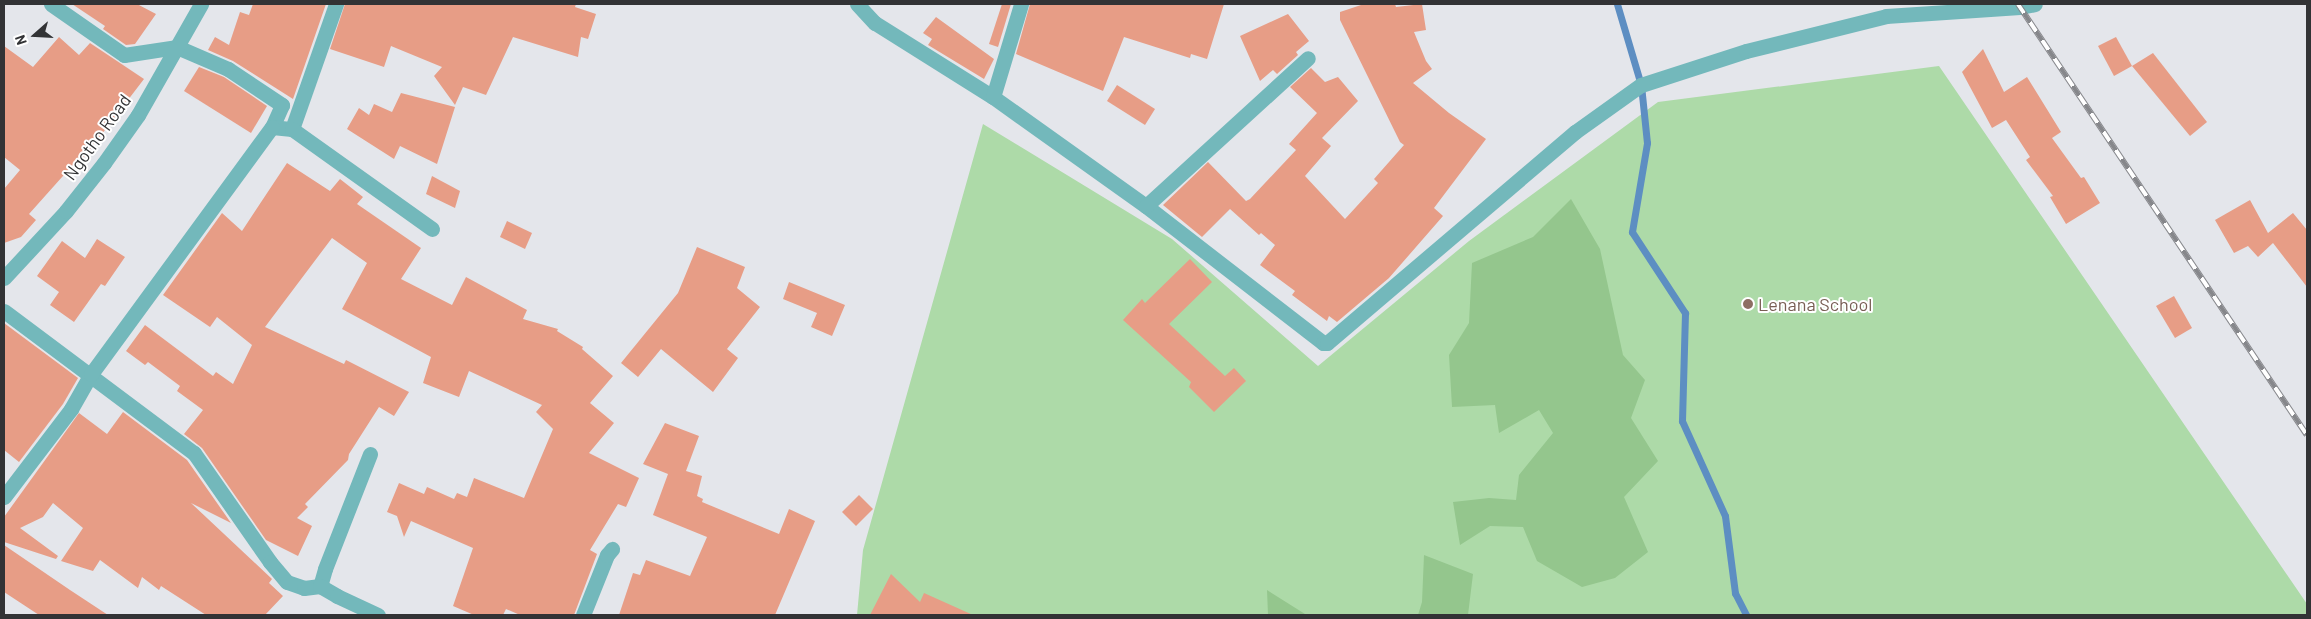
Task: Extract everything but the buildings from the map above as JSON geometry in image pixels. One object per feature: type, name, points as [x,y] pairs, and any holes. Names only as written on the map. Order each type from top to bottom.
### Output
[{"type":"street","points":[[4,497],[72,409],[91,374],[272,127],[282,105],[228,69],[177,47],[124,55],[51,4]]},
{"type":"street","name":"Ngotho Road","points":[[4,278],[66,210],[104,163],[138,115],[200,4]]},
{"type":"street","points":[[292,130],[336,4]]},
{"type":"street","points":[[857,4],[875,23],[993,97],[1146,206],[1323,343],[1327,343],[1575,132],[1641,85],[1746,51],[1886,16],[2020,7],[2035,4]]},
{"type":"street","points":[[993,97],[1021,4]]},
{"type":"street","points":[[1146,206],[1308,58]]},
{"type":"street","points":[[272,127],[292,130],[432,229]]},
{"type":"street","points":[[4,310],[194,453],[270,562],[287,582],[304,588],[320,586],[378,615]]},
{"type":"street","points":[[320,586],[324,569],[370,454]]},
{"type":"street","points":[[582,615],[607,555],[612,549]]},
{"type":"green space","name":"Lenana School","points":[[1939,66],[2307,604],[2307,615],[857,615],[863,550],[983,124],[1172,239],[1318,366],[1469,241],[1658,102]]},
{"type":"green space","points":[[1571,199],[1600,249],[1623,355],[1645,380],[1631,418],[1658,461],[1624,497],[1648,552],[1615,578],[1582,587],[1537,561],[1523,527],[1490,526],[1460,545],[1453,502],[1489,498],[1516,500],[1519,475],[1553,433],[1539,410],[1499,433],[1495,405],[1452,407],[1449,355],[1469,323],[1472,263],[1533,237]]},
{"type":"green space","points":[[1424,555],[1473,574],[1468,615],[1418,615],[1422,602]]},
{"type":"green space","points":[[1267,590],[1305,614],[1308,615],[1268,615]]},
{"type":"waterway","points":[[1617,4],[1641,85],[1647,143],[1632,232],[1685,313],[1682,421],[1725,516],[1735,593],[1746,615]]},
{"type":"railway","points":[[2018,4],[2307,435]]},
{"type":"place","name":"Lenana School","points":[[1748,304]]}]
